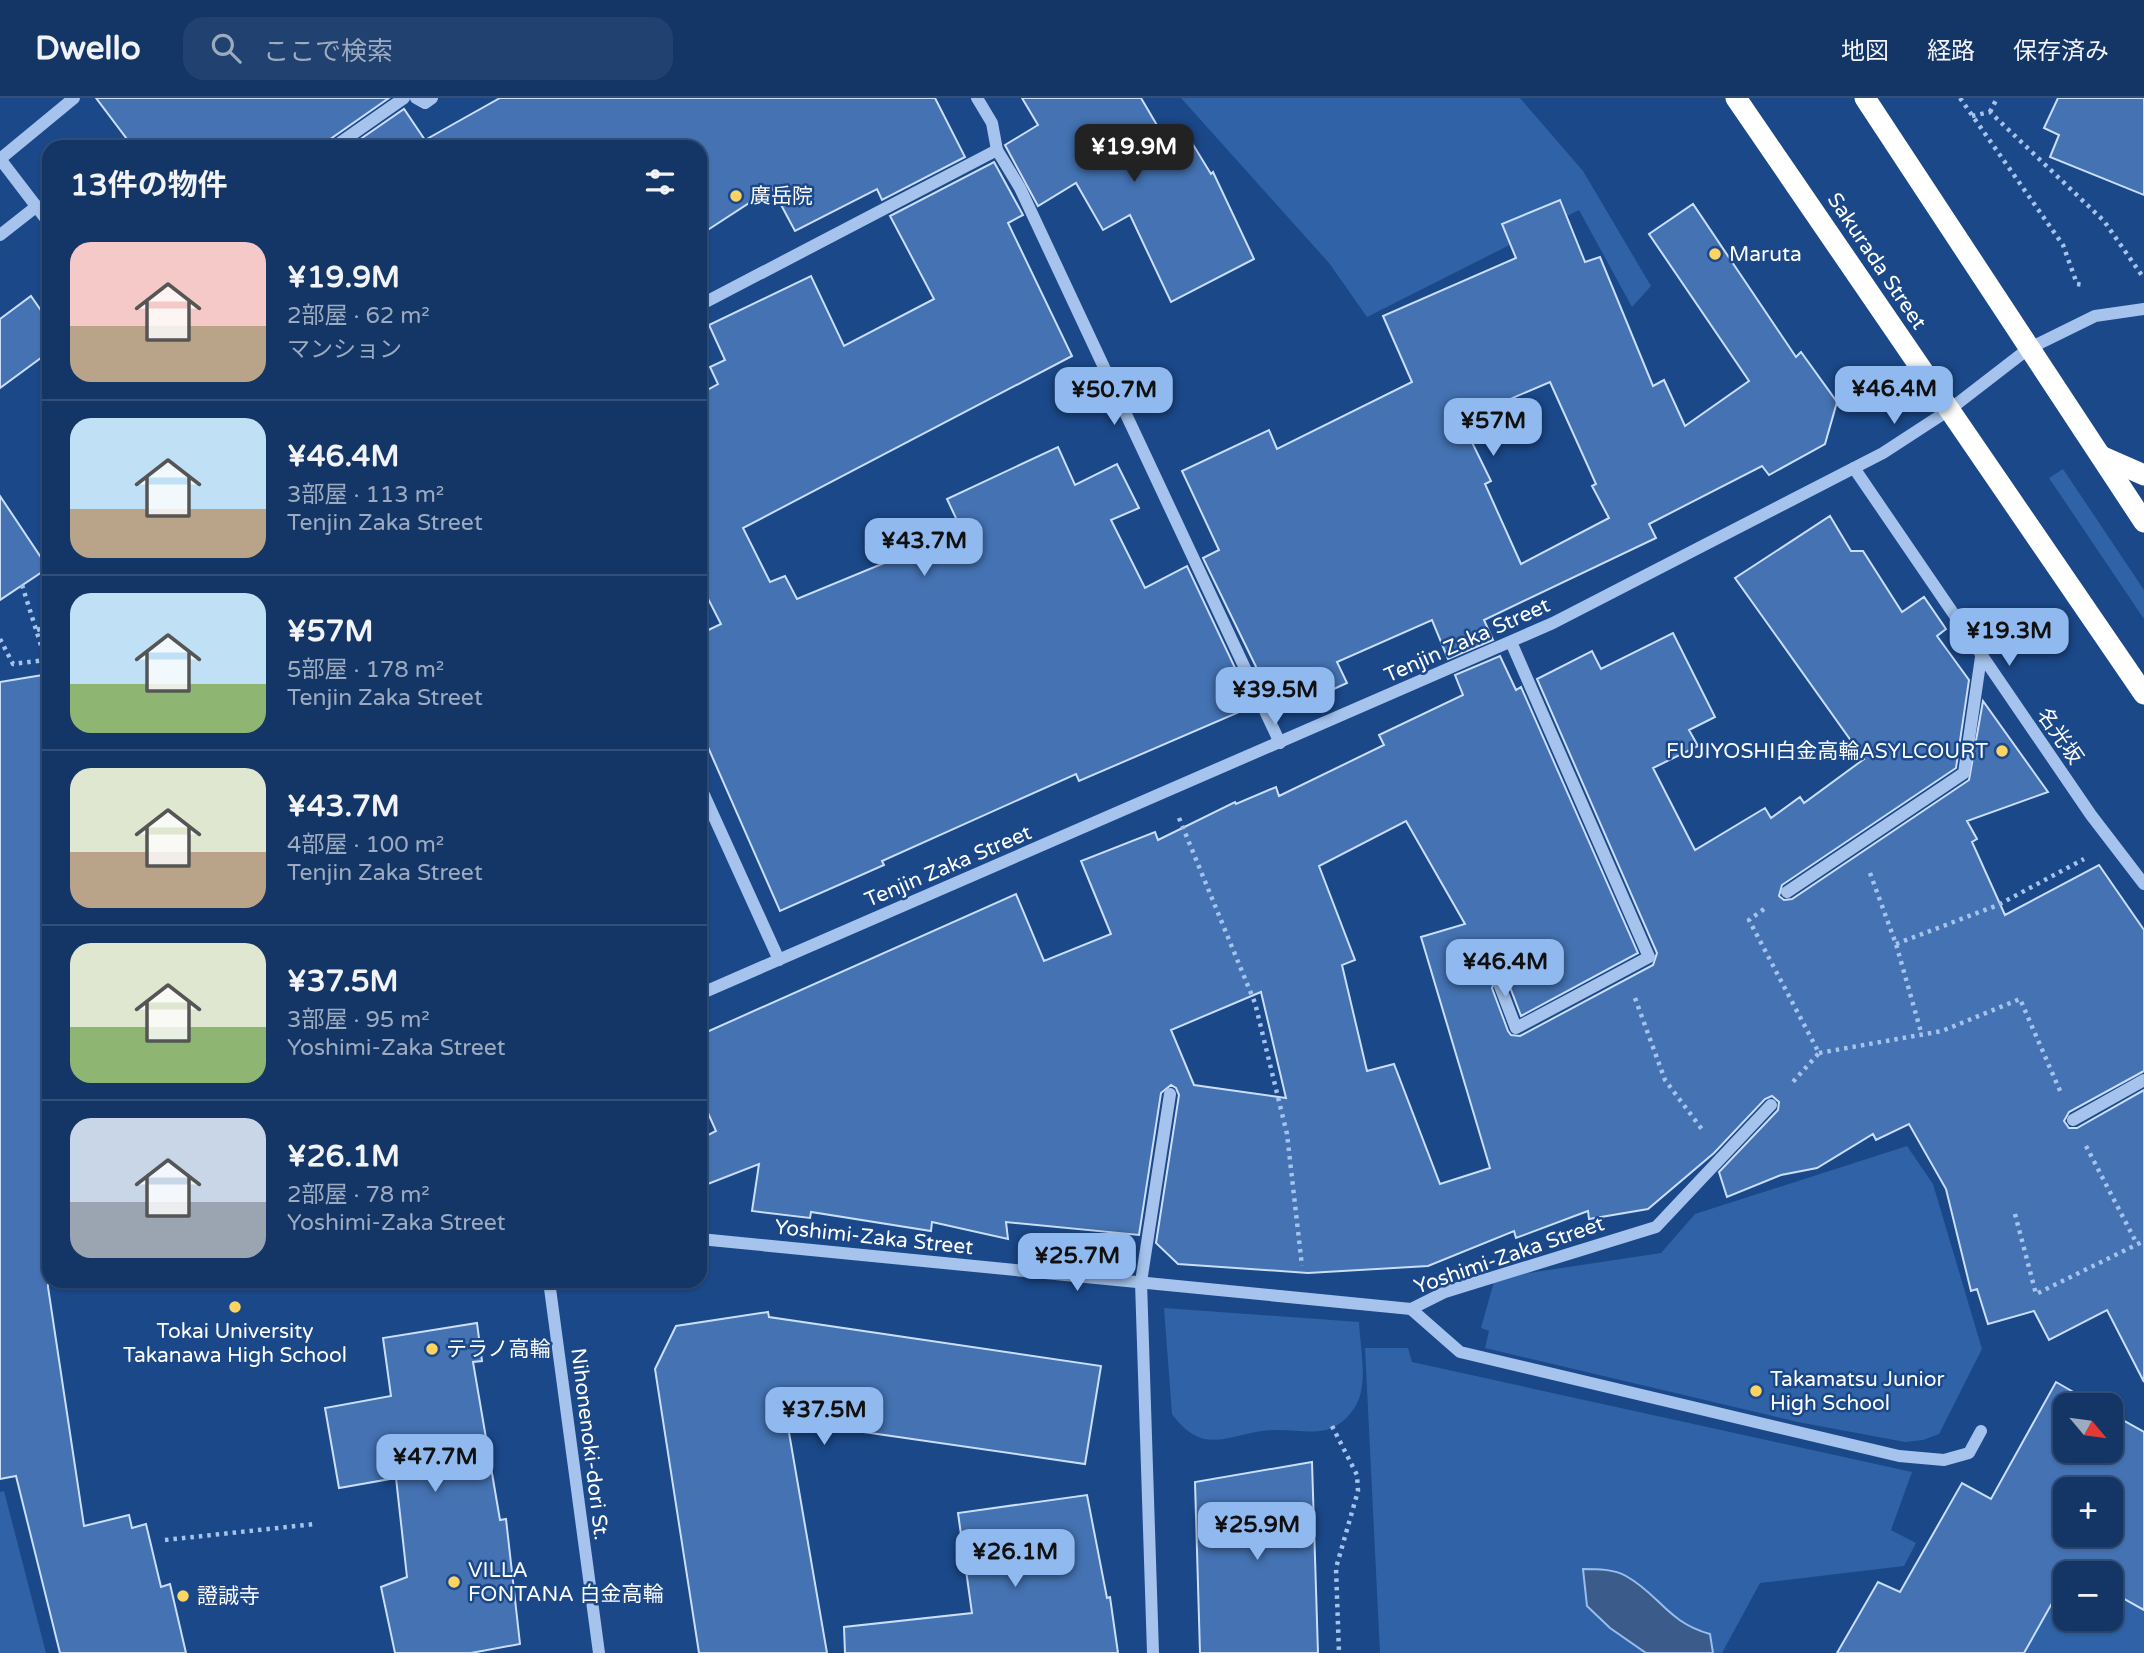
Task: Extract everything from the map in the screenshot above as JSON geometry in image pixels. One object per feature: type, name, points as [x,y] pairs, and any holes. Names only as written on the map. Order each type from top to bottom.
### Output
[{"type":"highway","name":"Sakurada Street","points":[[1736,98],[2144,694]]},
{"type":"highway","points":[[1865,98],[2144,522]]},
{"type":"highway","points":[[2101,456],[2144,475]]},
{"type":"street","points":[[42,213],[0,159],[74,98]]},
{"type":"street","points":[[344,140],[404,98]]},
{"type":"street","points":[[416,98],[425,103],[432,98]]},
{"type":"street","points":[[977,98],[992,123],[997,150],[1020,188],[1280,743]]},
{"type":"street","points":[[707,301],[997,150]]},
{"type":"street","points":[[0,235],[37,206]]},
{"type":"street","name":"Tenjin Zaka Street","points":[[707,991],[1511,642],[1883,453],[1949,410],[2028,349],[2095,316],[2144,309]]},
{"type":"street","name":"名光坂","points":[[1854,468],[1981,657],[2144,884]]},
{"type":"street","points":[[1500,986],[1516,1028],[1649,957],[1511,642]]},
{"type":"street","points":[[1787,892],[1964,773],[1981,657]]},
{"type":"street","points":[[707,801],[779,960]]},
{"type":"street","points":[[2073,1120],[2144,1080]]},
{"type":"street","points":[[1153,1653],[1141,1282],[1170,1094]]},
{"type":"street","name":"Yoshimi-Zaka Street","points":[[707,1240],[1411,1309],[1446,1292],[1656,1227],[1771,1105]]},
{"type":"street","name":"Nihonenoki-dori St.","points":[[550,1288],[599,1653]]},
{"type":"street","points":[[1411,1309],[1460,1352],[1899,1456],[1944,1460],[1969,1453],[1981,1431]]},
{"type":"path","points":[[1960,98],[2063,245],[2077,284]]},
{"type":"path","points":[[1990,112],[1997,98]]},
{"type":"path","points":[[1972,116],[1990,112]]},
{"type":"path","points":[[1990,112],[2104,220],[2144,278]]},
{"type":"path","points":[[22,585],[42,650]]},
{"type":"path","points":[[36,630],[42,628]]},
{"type":"path","points":[[0,639],[13,664],[42,660]]},
{"type":"path","points":[[1168,792],[1255,1003],[1287,1134],[1305,1298]]},
{"type":"path","points":[[1859,842],[1896,944],[1922,1032]]},
{"type":"path","points":[[1896,944],[1998,905],[2113,844]]},
{"type":"path","points":[[1787,892],[1749,920],[1819,1053]]},
{"type":"path","points":[[1625,971],[1665,1080],[1723,1157]]},
{"type":"path","points":[[1771,1105],[1819,1053],[1922,1032],[1942,1031],[2020,999]]},
{"type":"path","points":[[2015,1214],[2036,1294],[2144,1241]]},
{"type":"path","points":[[1332,1426],[1357,1475],[1358,1491],[1336,1568],[1339,1653]]},
{"type":"path","points":[[165,1540],[316,1524]]},
{"type":"shaded area","points":[[1181,98],[1520,98],[1583,171],[1651,286],[1632,307],[1579,210],[1367,317],[1329,263]]},
{"type":"shaded area","points":[[2063,469],[2144,590],[2144,619],[2049,478]]},
{"type":"shaded area","points":[[1907,1146],[1933,1184],[1982,1349],[1939,1434],[1923,1440],[1905,1442],[1798,1422],[1485,1348],[1489,1331],[1481,1328],[1495,1278],[1661,1253],[1695,1214]]},
{"type":"shaded area","points":[[1164,1308],[1359,1322],[1363,1377],[1355,1407],[1337,1425],[1318,1431],[1273,1430],[1219,1440],[1196,1436],[1184,1428],[1172,1414]]},
{"type":"shaded area","points":[[1365,1348],[1408,1348],[1412,1362],[1912,1472],[1891,1530],[1916,1543],[1904,1566],[1760,1583],[1722,1653],[1380,1653]]},
{"type":"shaded area","points":[[4,1491],[46,1653],[0,1653],[0,1492]]},
{"type":"shaded area","points":[[1583,1569],[1616,1572],[1638,1583],[1684,1623],[1710,1634],[1713,1653],[1646,1653],[1610,1628],[1587,1606]]},
{"type":"shaded area","points":[[2123,1598],[2144,1610],[2144,1653],[2024,1653],[2053,1601],[2053,1631],[2123,1631]]},
{"type":"building","points":[[96,98],[389,98],[329,140],[128,140]]},
{"type":"building","points":[[500,98],[935,98],[965,157],[882,200],[877,189],[795,231],[772,188],[707,230],[707,140],[425,140]]},
{"type":"building","points":[[1022,98],[1141,98],[1171,149],[1189,138],[1211,174],[1213,172],[1254,259],[1171,302],[1130,215],[1103,230],[1076,183],[1038,206],[1005,145],[1038,125]]},
{"type":"building","points":[[2058,98],[2144,98],[2144,195],[2050,157],[2059,135],[2044,128]]},
{"type":"building","points":[[404,109],[425,140],[359,140]]},
{"type":"building","points":[[994,162],[1023,215],[1008,223],[1072,356],[743,528],[770,582],[785,576],[797,599],[962,531],[947,499],[1058,447],[1075,485],[1117,464],[1139,508],[1111,520],[1145,588],[1187,566],[1253,706],[1079,781],[1076,774],[882,861],[884,865],[780,911],[707,745],[707,631],[721,624],[707,597],[707,390],[718,384],[710,367],[725,360],[709,325],[811,276],[844,346],[934,299],[890,216]]},
{"type":"building","points":[[1560,200],[1585,262],[1600,257],[1653,386],[1664,380],[1685,426],[1749,381],[1649,234],[1693,204],[1796,357],[1801,352],[1837,402],[1825,444],[1769,475],[1762,466],[1649,524],[1656,538],[1484,620],[1493,640],[1448,659],[1432,620],[1337,662],[1347,683],[1279,714],[1203,558],[1219,550],[1182,471],[1269,430],[1277,449],[1412,382],[1383,316],[1516,258],[1502,224]],"holes":[[[1550,382],[1596,484],[1592,486],[1609,518],[1521,564],[1485,484],[1491,481],[1461,420]]]},
{"type":"building","points":[[31,296],[42,312],[42,357],[0,388],[0,319]]},
{"type":"building","points":[[0,496],[42,559],[42,572],[0,600]]},
{"type":"building","points":[[1830,516],[1851,551],[1863,551],[1902,612],[1924,597],[1946,629],[1937,636],[1969,680],[1956,768],[1782,885],[1779,896],[1784,900],[1792,899],[1969,780],[1983,701],[2048,792],[1967,821],[1977,839],[1972,842],[2005,915],[2099,865],[2144,930],[2144,1071],[2069,1112],[2064,1121],[2069,1128],[2077,1128],[2144,1090],[2144,1382],[2107,1310],[2049,1340],[2034,1311],[1988,1324],[1977,1289],[1971,1291],[1946,1189],[1909,1124],[1876,1140],[1873,1134],[1817,1168],[1781,1175],[1727,1197],[1719,1172],[1778,1110],[1779,1102],[1772,1096],[1765,1099],[1714,1153],[1648,1209],[1589,1219],[1588,1211],[1516,1238],[1514,1231],[1428,1266],[1308,1273],[1178,1264],[1156,1243],[1179,1095],[1171,1085],[1161,1093],[1139,1235],[1006,1222],[1008,1239],[932,1222],[931,1231],[811,1212],[810,1218],[752,1211],[759,1164],[707,1184],[707,1136],[716,1131],[707,1111],[707,1032],[1016,894],[1044,961],[1111,934],[1081,861],[1155,832],[1158,840],[1235,802],[1236,804],[1276,787],[1279,796],[1384,745],[1379,735],[1463,695],[1455,675],[1500,656],[1516,690],[1521,687],[1638,953],[1521,1016],[1508,982],[1496,978],[1492,988],[1511,1035],[1520,1036],[1653,965],[1657,953],[1537,679],[1592,651],[1601,669],[1673,633],[1715,717],[1689,730],[1698,746],[1653,768],[1695,850],[1765,808],[1771,818],[1800,797],[1804,803],[1864,759],[1735,578]],"holes":[[[1406,821],[1465,924],[1421,937],[1490,1168],[1440,1184],[1394,1064],[1367,1071],[1342,965],[1355,960],[1319,866]],[[1261,992],[1286,1098],[1194,1085],[1171,1030]]]},
{"type":"building","points":[[42,675],[42,1288],[48,1288],[84,1526],[129,1515],[132,1528],[146,1524],[161,1587],[170,1584],[186,1653],[60,1653],[16,1476],[0,1479],[0,682]]},
{"type":"building","points":[[768,1312],[769,1317],[1101,1366],[1085,1464],[787,1421],[827,1653],[699,1653],[655,1369],[676,1326]]},
{"type":"building","points":[[477,1323],[482,1361],[473,1362],[500,1520],[506,1519],[520,1644],[471,1653],[395,1653],[381,1587],[407,1577],[396,1478],[339,1488],[325,1408],[391,1396],[383,1338]]},
{"type":"building","points":[[2056,1382],[2075,1393],[2053,1393],[2053,1463],[2123,1463],[2123,1420],[2144,1432],[2144,1610],[2123,1598],[2123,1561],[2053,1561],[2053,1601],[2024,1653],[1837,1653],[1878,1582],[1900,1592],[1962,1483],[1991,1499]]},
{"type":"building","points":[[1312,1462],[1318,1653],[1200,1653],[1195,1482]]},
{"type":"building","points":[[1087,1495],[1107,1598],[1110,1597],[1118,1653],[845,1653],[844,1627],[972,1613],[958,1513]]},
{"type":"place","name":"廣岳院","points":[[736,196]]},
{"type":"place","name":"Maruta","points":[[1715,254]]},
{"type":"place","name":"FUJIYOSHI白金高輪ASYLCOURT","points":[[2002,751]]},
{"type":"place","name":"Tokai University Takanawa High School","points":[[235,1307]]},
{"type":"place","name":"テラノ高輪","points":[[432,1349]]},
{"type":"place","name":"Takamatsu Junior High School","points":[[1756,1391]]},
{"type":"place","name":"VILLA FONTANA 白金高輪","points":[[454,1582]]},
{"type":"place","name":"證誠寺","points":[[183,1596]]}]
